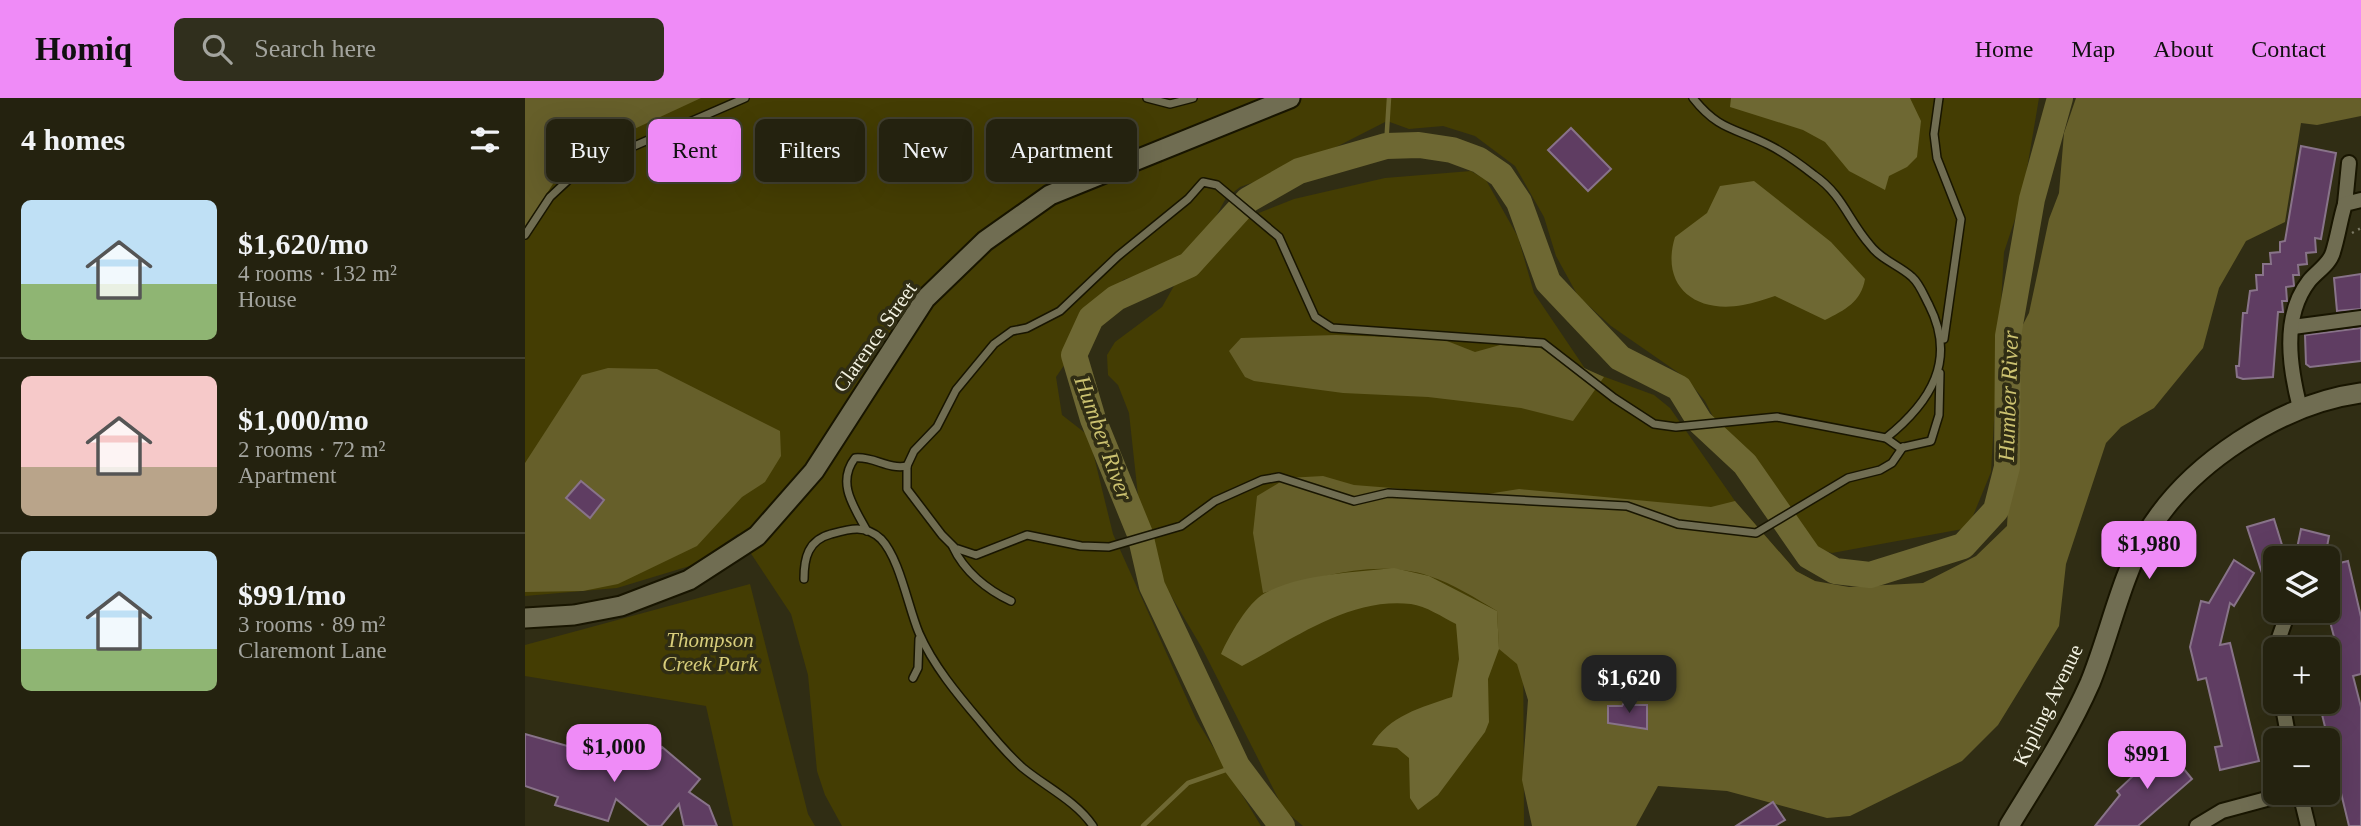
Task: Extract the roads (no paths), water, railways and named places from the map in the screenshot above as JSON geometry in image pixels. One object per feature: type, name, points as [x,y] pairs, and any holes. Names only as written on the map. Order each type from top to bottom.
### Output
[{"type":"street","name":"Clarence Street","points":[[525,618],[573,615],[621,606],[689,580],[757,536],[814,471],[925,299],[985,241],[1050,195],[1290,98]]},
{"type":"street","points":[[2300,408],[2290,367],[2289,345],[2307,282],[2333,254],[2335,236],[2345,204],[2349,163]]},
{"type":"street","points":[[2345,204],[2361,200]]},
{"type":"street","points":[[2293,327],[2361,317]]},
{"type":"street","name":"Kipling Avenue","points":[[2009,826],[2044,770],[2089,685],[2146,535],[2184,488],[2221,454],[2267,424],[2300,408],[2361,393]]},
{"type":"street","points":[[2197,826],[2222,811],[2263,800]]},
{"type":"street","points":[[2303,805],[2308,826]]},
{"type":"lane","points":[[525,235],[550,197],[579,170],[745,98]]},
{"type":"lane","points":[[1147,98],[1170,104],[1193,98]]},
{"type":"lane","points":[[1693,98],[1728,130],[1767,144],[1818,177],[1841,197],[1870,246],[1913,278],[1938,324],[1943,347]]},
{"type":"lane","points":[[1011,601],[993,593],[960,561],[951,544],[907,489],[907,466],[914,451],[944,417],[965,376],[994,344],[1012,331],[1027,328],[1060,311],[1118,256],[1188,199],[1203,182],[1217,185],[1279,237],[1315,317],[1332,328],[1543,343],[1614,398],[1654,424],[1676,426],[1777,417],[1886,438],[1903,447],[1931,441],[1936,430],[1943,347],[1961,219],[1937,158],[1934,134],[1938,98]]},
{"type":"lane","points":[[1886,438],[1900,427],[1930,389],[1941,365]]},
{"type":"lane","points":[[951,544],[964,553],[976,555],[1027,535],[1081,546],[1109,547],[1181,526],[1215,501],[1262,480],[1279,477],[1354,501],[1388,492],[1627,506],[1678,524],[1756,533],[1848,478],[1880,470],[1892,463],[1903,447]]},
{"type":"lane","points":[[867,531],[847,491],[848,467],[855,458],[869,456],[898,468],[907,466]]},
{"type":"lane","points":[[804,579],[804,563],[811,546],[821,537],[852,527],[867,531],[880,539],[891,556],[916,624],[921,646],[913,678]]},
{"type":"lane","points":[[916,624],[942,673],[981,723],[1022,768],[1070,803],[1093,826]]},
{"type":"waterway","points":[[1386,146],[1389,98]]},
{"type":"waterway","name":"Humber River","points":[[1282,826],[1237,766],[1152,586],[1140,534],[1093,419],[1074,355],[1091,318],[1116,298],[1189,265],[1248,200],[1299,171],[1386,146],[1419,145],[1452,150],[1479,160],[1501,175],[1519,202],[1548,282],[1620,358],[1679,388],[1700,422],[1745,464],[1809,556],[1835,571],[1870,575],[1963,546],[1996,510],[2007,467],[2008,336],[2032,199],[2060,98]]},
{"type":"waterway","points":[[1143,826],[1188,783],[1237,766]]},
{"type":"park label","name":"Thompson Creek Park","points":[[710,652]]}]
